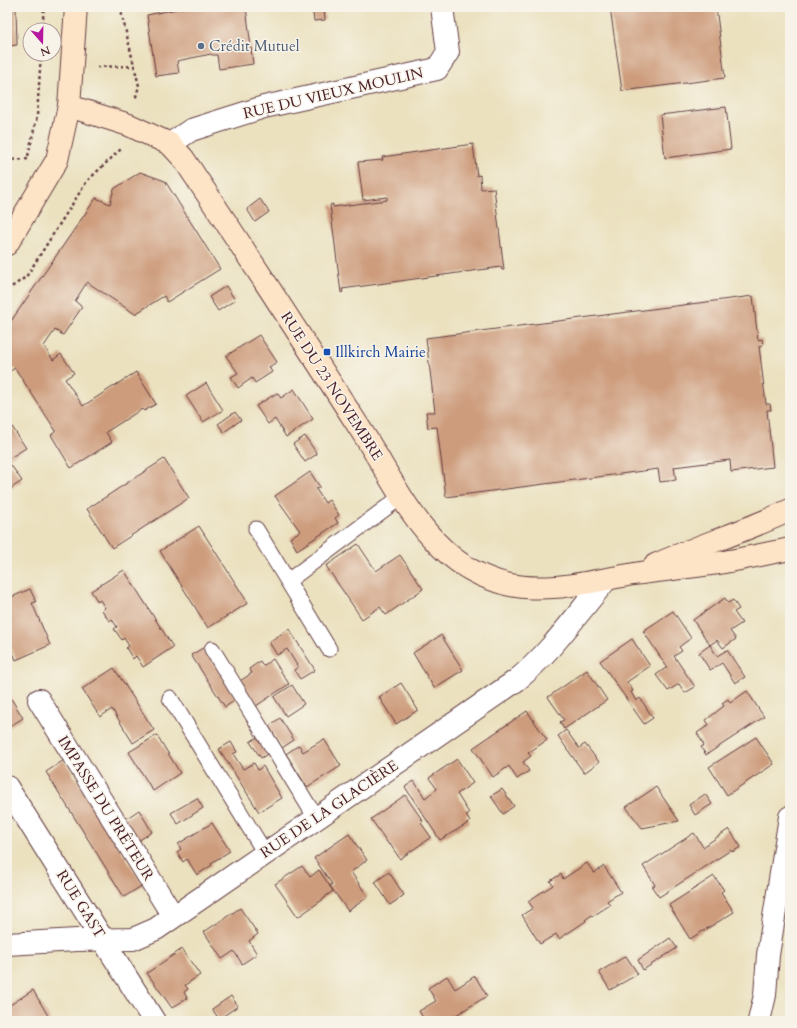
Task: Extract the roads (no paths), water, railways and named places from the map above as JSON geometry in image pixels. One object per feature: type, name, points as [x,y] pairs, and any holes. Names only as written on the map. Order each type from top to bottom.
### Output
[{"type":"main road","points":[[7,244],[57,160],[69,106],[76,7]]},
{"type":"main road","name":"RUE DU 23 NOVEMBRE","points":[[69,106],[129,125],[170,144],[183,158],[361,429],[419,522],[445,551],[468,568],[481,575],[506,584],[553,588],[578,585],[634,574],[716,564],[790,549]]},
{"type":"main road","name":"RUE DU 23 NOVEMBRE","points":[[634,574],[682,553],[772,519],[790,510]]},
{"type":"street","name":"RUE DU VIEUX MOULIN","points":[[170,144],[191,130],[264,108],[436,69],[448,52],[442,7]]},
{"type":"street","name":"RUE DE LA GLACIÈRE","points":[[7,944],[77,940],[133,939],[156,929],[517,680],[534,666],[546,653],[606,580]]},
{"type":"street","name":"IMPASSE DU PRÊTEUR","points":[[39,700],[173,916]]},
{"type":"street","name":"RUE GAST","points":[[7,787],[154,1021]]},
{"type":"street","points":[[759,1021],[765,995],[769,949],[790,817]]},
{"type":"lane","points":[[288,582],[402,496]]},
{"type":"lane","points":[[256,529],[329,650]]},
{"type":"lane","points":[[212,649],[316,818]]},
{"type":"lane","points":[[170,698],[265,853]]},
{"type":"place","name":"Crédit Mutuel","points":[[201,46]]},
{"type":"place","name":"Illkirch Mairie","points":[[327,352]]}]
